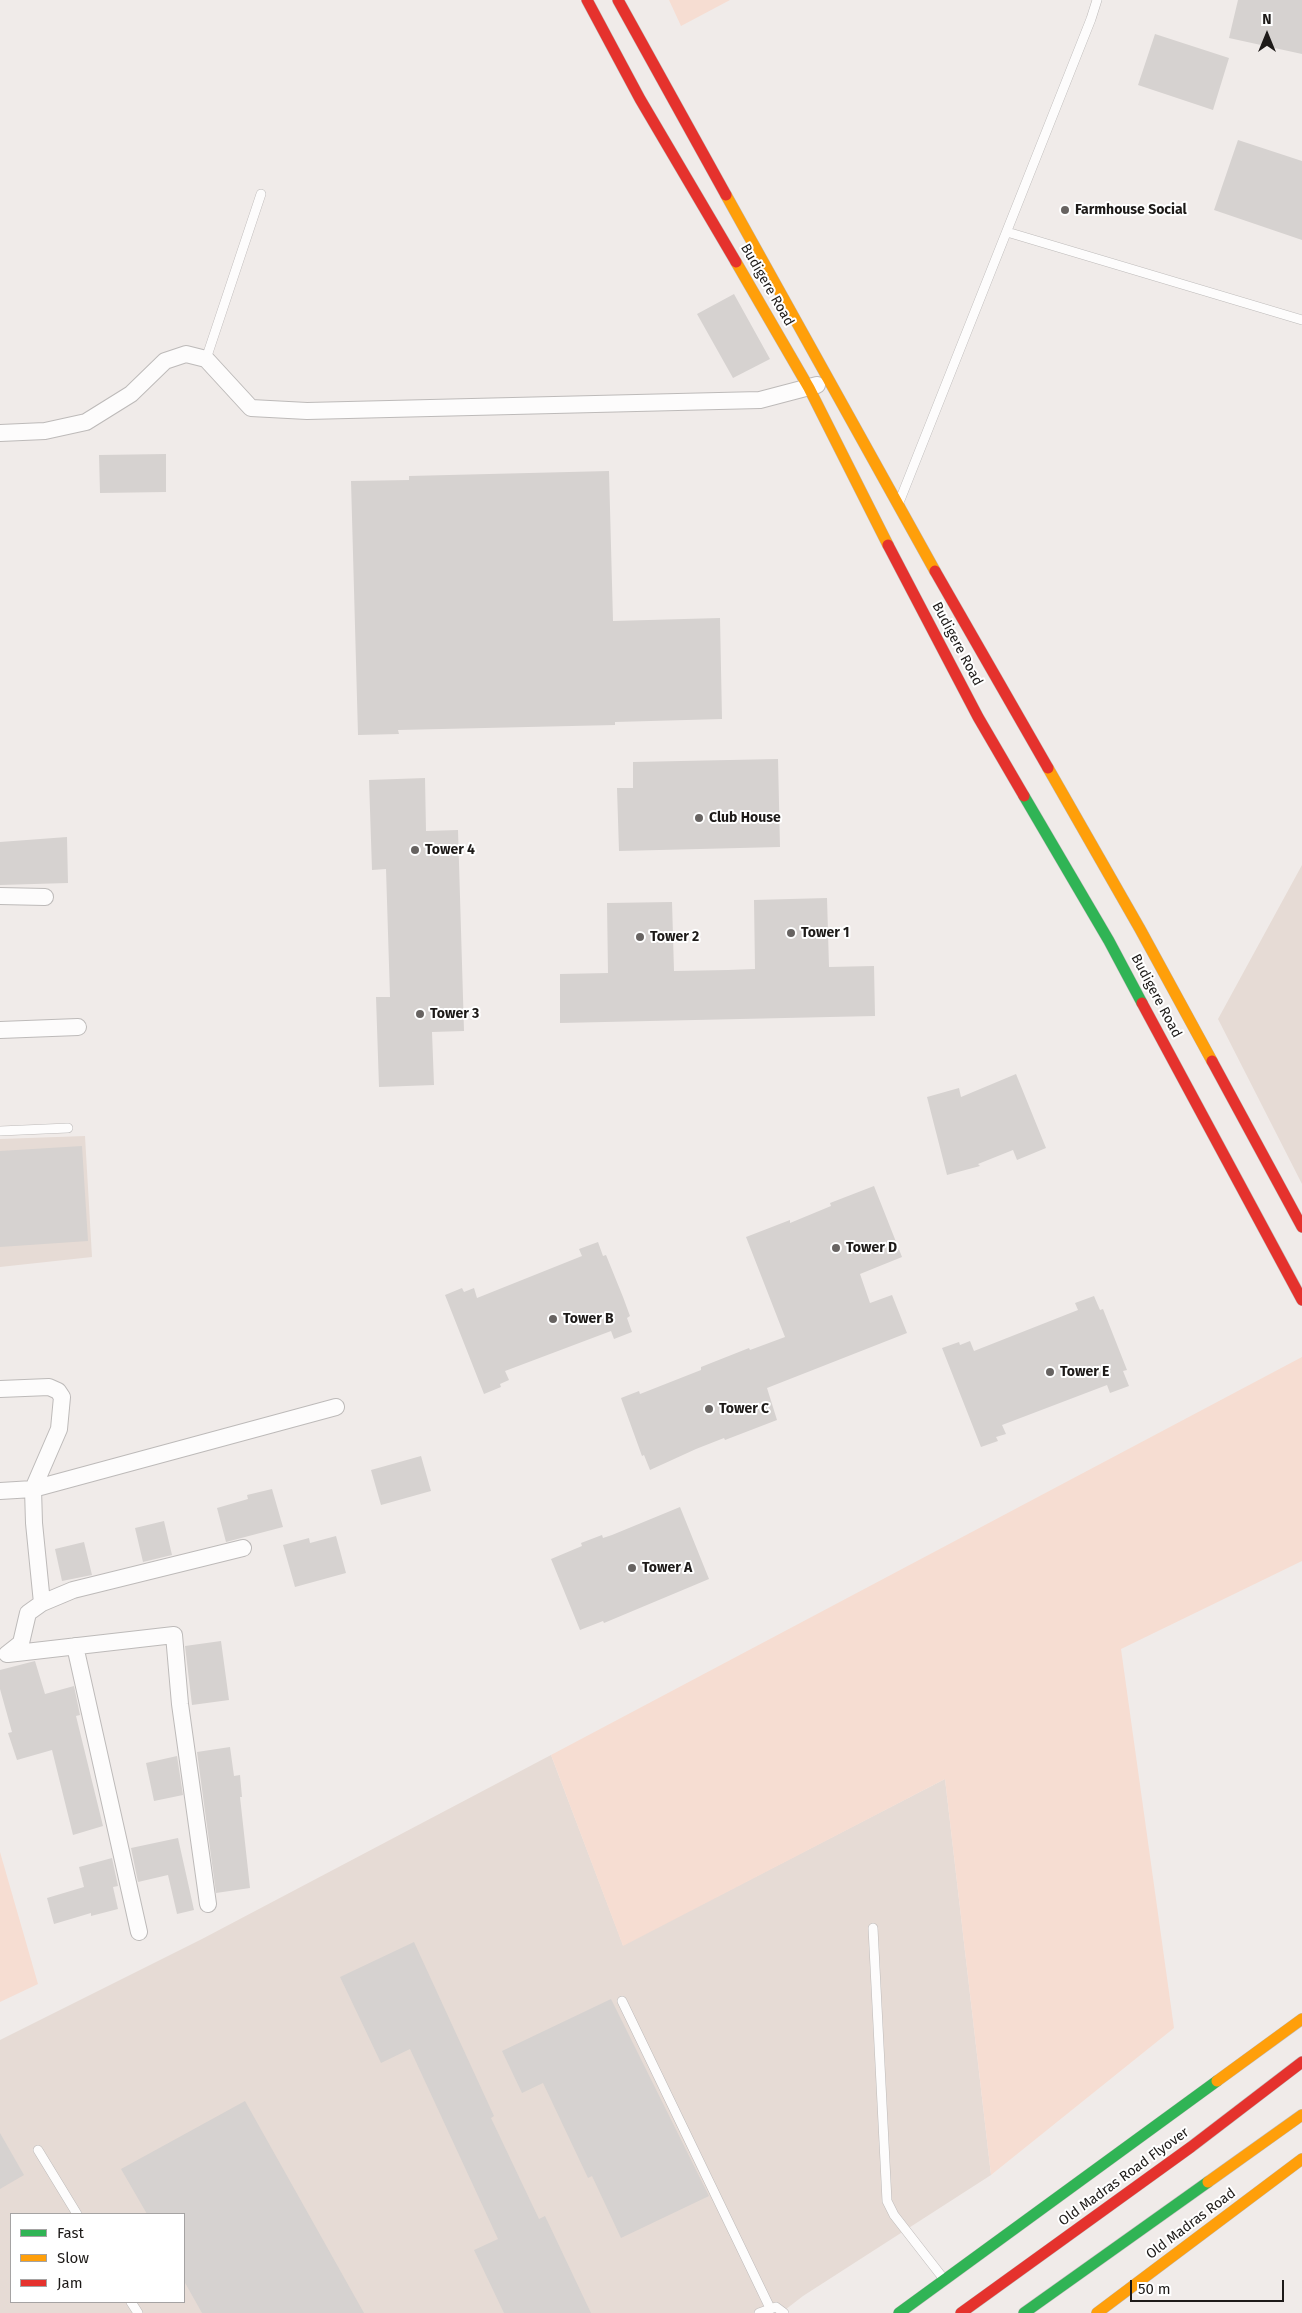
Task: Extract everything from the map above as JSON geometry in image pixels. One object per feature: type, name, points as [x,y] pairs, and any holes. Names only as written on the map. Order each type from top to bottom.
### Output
[{"type":"main road","name":"Budigere Road","points":[[587,0],[640,99],[810,388],[884,538],[978,717],[1109,941],[1302,1300]]},
{"type":"main road","name":"Budigere Road","points":[[618,0],[898,505],[1140,929],[1302,1228]]},
{"type":"main road","points":[[899,2313],[1302,2020]]},
{"type":"main road","name":"Old Madras Road Flyover","points":[[961,2313],[1192,2147],[1302,2062]]},
{"type":"main road","points":[[1024,2313],[1302,2115]]},
{"type":"main road","name":"Old Madras Road","points":[[1098,2313],[1302,2159]]},
{"type":"street","points":[[0,433],[45,431],[86,422],[131,394],[165,361],[186,354],[206,359],[251,408],[307,411],[760,400],[810,388],[829,378]]},
{"type":"street","points":[[0,896],[45,896]]},
{"type":"street","points":[[0,1030],[78,1027]]},
{"type":"street","points":[[0,1388],[49,1388],[58,1391],[62,1397],[59,1429],[33,1488],[34,1523],[42,1603]]},
{"type":"street","points":[[0,1492],[33,1488],[336,1407]]},
{"type":"street","points":[[4,1655],[21,1643],[28,1613],[42,1603],[73,1590],[243,1548]]},
{"type":"street","points":[[4,1655],[174,1635],[180,1704],[208,1904]]},
{"type":"street","points":[[76,1646],[139,1932]]},
{"type":"lane","points":[[898,505],[1097,0]]},
{"type":"lane","points":[[206,359],[261,194]]},
{"type":"lane","points":[[1007,232],[1302,320]]},
{"type":"lane","points":[[0,1131],[68,1128]]},
{"type":"lane","points":[[873,1928],[887,2200],[894,2216],[945,2280]]},
{"type":"lane","points":[[622,2001],[770,2308]]},
{"type":"lane","points":[[38,2150],[76,2213]]},
{"type":"lane","points":[[759,2313],[776,2307],[784,2313]]},
{"type":"shaded area","points":[[669,0],[730,0],[681,26]]},
{"type":"shaded area","points":[[1302,865],[1302,1184],[1218,1019]]},
{"type":"shaded area","points":[[85,1136],[92,1257],[0,1267],[0,1139]]},
{"type":"shaded area","points":[[1302,1357],[1302,1561],[1121,1649],[1174,2028],[991,2175],[945,1779],[623,1946],[551,1755]]},
{"type":"shaded area","points":[[551,1755],[623,1945],[945,1779],[991,2175],[803,2296],[781,2313],[0,2313],[0,2040],[202,1939]]},
{"type":"shaded area","points":[[0,1852],[38,1984],[0,2002]]},
{"type":"building","points":[[1238,0],[1302,0],[1302,54],[1229,38]]},
{"type":"building","points":[[1155,34],[1229,58],[1213,110],[1138,85]]},
{"type":"building","points":[[1238,140],[1302,161],[1302,240],[1214,210]]},
{"type":"building","points":[[734,294],[770,359],[733,378],[697,314]]},
{"type":"building","points":[[166,454],[166,492],[100,493],[99,455]]},
{"type":"building","points":[[609,471],[613,621],[720,618],[722,719],[615,722],[615,725],[398,730],[399,734],[358,735],[351,481],[409,480],[409,476]]},
{"type":"building","name":"Club House","points":[[778,759],[780,847],[619,851],[617,788],[633,788],[633,762]]},
{"type":"building","points":[[425,778],[426,831],[458,830],[464,1031],[432,1032],[434,1085],[379,1087],[376,997],[390,997],[386,869],[372,870],[369,780]]},
{"type":"building","points":[[67,837],[68,883],[0,885],[0,842]]},
{"type":"building","points":[[827,898],[829,967],[874,966],[875,1016],[560,1023],[560,974],[608,973],[607,903],[672,902],[674,971],[728,970],[755,969],[754,900]]},
{"type":"building","points":[[1016,1074],[1046,1148],[1017,1160],[1013,1150],[978,1164],[980,1166],[947,1175],[927,1097],[959,1088],[961,1097]]},
{"type":"building","points":[[82,1146],[88,1241],[0,1247],[0,1151]]},
{"type":"building","points":[[874,1186],[902,1257],[860,1274],[870,1303],[892,1295],[907,1333],[767,1388],[777,1420],[696,1449],[650,1470],[644,1455],[642,1456],[621,1398],[639,1391],[640,1394],[701,1370],[701,1367],[749,1348],[750,1350],[785,1337],[746,1237],[790,1220],[790,1223],[831,1206],[830,1203]]},
{"type":"building","name":"Tower B","points":[[598,1242],[603,1256],[606,1255],[623,1297],[630,1316],[627,1318],[632,1332],[614,1339],[611,1331],[505,1371],[509,1380],[500,1384],[501,1387],[484,1394],[445,1295],[462,1288],[464,1292],[474,1288],[477,1298],[582,1256],[579,1249]]},
{"type":"building","name":"Tower E","points":[[1094,1296],[1100,1310],[1103,1309],[1127,1370],[1123,1371],[1129,1386],[1110,1393],[1107,1385],[1002,1425],[1006,1434],[996,1437],[998,1441],[981,1447],[942,1348],[959,1342],[960,1345],[970,1341],[974,1351],[1078,1310],[1075,1303]]},
{"type":"building","points":[[421,1456],[431,1491],[381,1505],[371,1470]]},
{"type":"building","points":[[272,1489],[283,1527],[226,1542],[217,1508],[248,1499],[247,1495]]},
{"type":"building","name":"Tower A","points":[[680,1507],[709,1579],[604,1623],[603,1621],[580,1630],[551,1559],[582,1546],[581,1543],[602,1535],[603,1538],[612,1535]]},
{"type":"building","points":[[164,1521],[172,1555],[143,1562],[135,1528]]},
{"type":"building","points":[[336,1536],[346,1573],[295,1587],[283,1545],[309,1538],[310,1543]]},
{"type":"building","points":[[84,1542],[92,1575],[62,1581],[55,1549]]},
{"type":"building","points":[[221,1641],[229,1700],[192,1705],[185,1646]]},
{"type":"building","points":[[35,1661],[45,1694],[74,1686],[80,1715],[76,1716],[103,1826],[73,1835],[52,1750],[17,1760],[8,1733],[12,1732],[0,1689],[0,1670]]},
{"type":"building","points":[[230,1747],[234,1776],[240,1775],[242,1797],[240,1797],[250,1888],[216,1893],[197,1752]]},
{"type":"building","points":[[177,1756],[183,1795],[154,1801],[146,1763]]},
{"type":"building","points":[[178,1838],[194,1910],[177,1914],[168,1875],[138,1882],[131,1848]]},
{"type":"building","points":[[112,1858],[118,1886],[113,1887],[118,1909],[91,1916],[91,1913],[54,1924],[47,1898],[84,1887],[79,1867]]},
{"type":"building","points":[[414,1942],[494,2116],[491,2118],[539,2219],[545,2216],[591,2313],[504,2313],[474,2250],[498,2239],[410,2049],[381,2063],[340,1977]]},
{"type":"building","points":[[611,1999],[709,2196],[621,2238],[592,2176],[588,2178],[543,2083],[522,2093],[502,2051]]},
{"type":"building","points":[[245,2101],[364,2313],[202,2313],[185,2283],[185,2213],[146,2213],[121,2169]]},
{"type":"building","points":[[0,2133],[24,2175],[0,2189]]},
{"type":"traffic: fast","points":[[1024,796],[1109,941],[1142,1003]]},
{"type":"traffic: fast","points":[[899,2313],[1217,2081]]},
{"type":"traffic: fast","points":[[1024,2313],[1208,2182]]},
{"type":"traffic: slow","points":[[726,195],[935,571]]},
{"type":"traffic: slow","points":[[736,262],[809,388],[888,545]]},
{"type":"traffic: slow","points":[[1048,768],[1140,929],[1212,1061]]},
{"type":"traffic: slow","points":[[1217,2081],[1302,2019]]},
{"type":"traffic: slow","points":[[1208,2182],[1302,2115]]},
{"type":"traffic: slow","points":[[1097,2313],[1302,2159]]},
{"type":"traffic: jam","points":[[587,0],[640,99],[736,262]]},
{"type":"traffic: jam","points":[[618,0],[726,195]]},
{"type":"traffic: jam","points":[[888,545],[978,717],[1024,796]]},
{"type":"traffic: jam","points":[[935,571],[1048,768]]},
{"type":"traffic: jam","points":[[1142,1003],[1302,1300]]},
{"type":"traffic: jam","points":[[1212,1061],[1302,1227]]},
{"type":"traffic: jam","points":[[961,2313],[1191,2147],[1302,2062]]},
{"type":"place","name":"Farmhouse Social","points":[[1065,210]]},
{"type":"place","name":"Club House","points":[[699,818]]},
{"type":"place","name":"Tower 4","points":[[415,850]]},
{"type":"place","name":"Tower 1","points":[[791,933]]},
{"type":"place","name":"Tower 2","points":[[640,937]]},
{"type":"place","name":"Tower 3","points":[[420,1014]]},
{"type":"place","name":"Tower D","points":[[836,1248]]},
{"type":"place","name":"Tower B","points":[[553,1319]]},
{"type":"place","name":"Tower E","points":[[1050,1372]]},
{"type":"place","name":"Tower C","points":[[709,1409]]},
{"type":"place","name":"Tower A","points":[[632,1568]]}]
